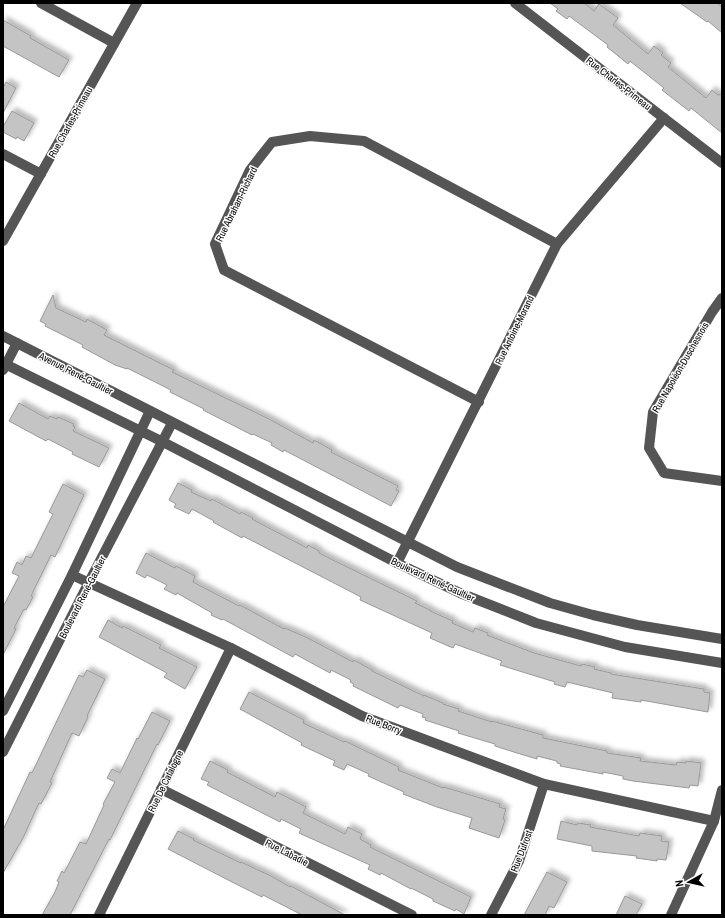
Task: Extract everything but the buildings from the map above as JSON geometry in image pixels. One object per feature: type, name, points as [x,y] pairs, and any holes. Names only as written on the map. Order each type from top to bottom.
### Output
[{"type":"street","points":[[41,3],[114,43]]},
{"type":"street","name":"Rue Charles-Primeau","points":[[3,241],[137,3]]},
{"type":"street","name":"Rue Charles-Primeau","points":[[515,3],[722,163]]},
{"type":"street","name":"Rue Antoine-Morand","points":[[398,563],[557,244],[664,118]]},
{"type":"street","name":"Rue Abraham-Richard","points":[[479,402],[224,270],[216,244],[250,170],[272,142],[310,136],[364,141],[557,244]]},
{"type":"street","points":[[3,154],[41,174]]},
{"type":"street","name":"Rue Napoléon-Duschesnois","points":[[722,298],[712,312],[653,412],[649,448],[664,473],[722,481]]},
{"type":"street","name":"Avenue René-Gaultier","points":[[3,336],[150,411]]},
{"type":"street","points":[[17,343],[4,366],[140,431]]},
{"type":"street","name":"Boulevard René-Gaultier","points":[[3,711],[72,574],[150,411],[457,567],[550,603],[637,625],[722,639]]},
{"type":"street","name":"Boulevard René-Gaultier","points":[[3,752],[172,423]]},
{"type":"street","name":"Boulevard René-Gaultier","points":[[140,431],[398,563],[460,593],[536,623],[625,647],[722,663]]},
{"type":"street","name":"Rue Borry","points":[[72,574],[231,648],[362,716],[544,784],[714,821]]},
{"type":"street","name":"Rue De Catalogne","points":[[99,915],[231,648]]},
{"type":"street","name":"Rue Dufrost","points":[[491,915],[519,861],[544,784]]},
{"type":"street","name":"Rue Labadie","points":[[161,789],[412,915]]},
{"type":"street","points":[[671,915],[714,821],[722,790]]}]
